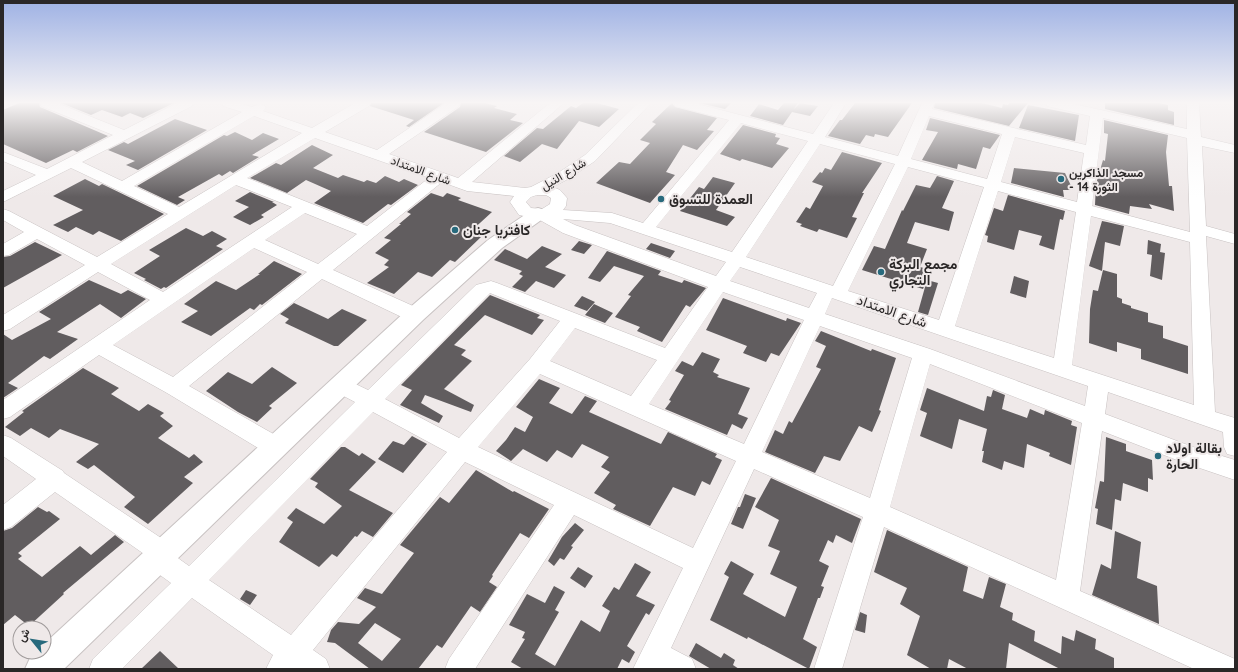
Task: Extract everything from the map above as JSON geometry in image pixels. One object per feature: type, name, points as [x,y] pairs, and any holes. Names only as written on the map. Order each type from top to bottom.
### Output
[{"type":"main road","points":[[495,244],[526,199]]},
{"type":"main road","points":[[41,669],[415,315],[495,244],[541,214]]},
{"type":"street","points":[[3,197],[123,134]]},
{"type":"street","points":[[122,187],[213,134]]},
{"type":"street","points":[[3,324],[235,179],[311,134]]},
{"type":"street","name":"شارع الامتداد","points":[[322,134],[463,185],[488,196],[526,199]]},
{"type":"street","points":[[379,155],[409,134]]},
{"type":"street","points":[[463,185],[522,134]]},
{"type":"street","name":"شارع النيل","points":[[541,214],[555,209],[559,202],[559,198],[570,187],[590,158],[614,134]]},
{"type":"street","points":[[646,229],[724,134]]},
{"type":"street","points":[[796,134],[991,186],[1085,209],[1198,234],[1235,239]]},
{"type":"street","points":[[636,406],[820,134]]},
{"type":"street","points":[[682,669],[651,661],[750,456],[814,317],[833,292],[903,162],[915,134]]},
{"type":"street","points":[[946,329],[1009,134]]},
{"type":"street","points":[[1024,134],[1092,151]]},
{"type":"street","points":[[1062,369],[1094,134]]},
{"type":"street","points":[[1180,134],[1235,150]]},
{"type":"street","points":[[1194,134],[1205,417]]},
{"type":"street","points":[[3,156],[47,174]]},
{"type":"street","name":"شارع النيل","points":[[526,199],[590,158]]},
{"type":"street","points":[[70,162],[181,214]]},
{"type":"street","points":[[174,387],[439,177]]},
{"type":"street","points":[[235,179],[370,233]]},
{"type":"street","points":[[612,218],[559,198],[552,192],[526,199],[525,211],[541,214],[569,229],[719,284],[923,354],[1190,455],[1235,470]]},
{"type":"street","points":[[3,412],[164,300],[305,206]]},
{"type":"street","points":[[3,214],[164,300]]},
{"type":"street","name":"شارع الامتداد","points":[[541,214],[612,218],[1205,417],[1234,433]]},
{"type":"street","points":[[3,251],[37,232]]},
{"type":"street","points":[[253,242],[415,315]]},
{"type":"street","points":[[103,669],[482,289],[491,287],[571,320],[668,357]]},
{"type":"street","points":[[287,661],[462,450],[537,364],[571,320]]},
{"type":"street","points":[[99,346],[174,387],[276,447]]},
{"type":"street","points":[[828,669],[877,512],[923,354]]},
{"type":"street","points":[[537,364],[877,512],[1225,669]]},
{"type":"street","points":[[1066,598],[1099,381]]},
{"type":"street","points":[[342,385],[462,450],[699,563]]},
{"type":"street","points":[[3,444],[55,478],[161,556],[287,661],[316,669]]},
{"type":"street","points":[[3,519],[55,478]]},
{"type":"street","points":[[459,669],[569,502]]},
{"type":"building","points":[[3,134],[104,134],[108,136],[77,152],[73,150],[46,163],[3,144]]},
{"type":"building","points":[[146,134],[199,134],[138,170],[126,165],[135,161],[108,150],[124,142],[128,144]]},
{"type":"building","points":[[230,134],[240,134],[252,140],[261,134],[267,134],[279,139],[252,155],[259,157],[233,173],[230,171],[222,176],[219,174],[178,197],[185,200],[177,205],[137,186],[224,135],[227,136]]},
{"type":"building","points":[[431,134],[509,134],[486,152]]},
{"type":"building","points":[[530,134],[569,134],[557,149],[542,144],[520,162],[504,156]]},
{"type":"building","points":[[646,134],[711,134],[697,150],[683,145],[666,172],[675,175],[650,203],[596,183],[619,162],[630,164],[650,143],[640,140]]},
{"type":"building","points":[[736,134],[776,134],[775,137],[780,138],[776,144],[789,148],[772,168],[742,159],[740,161],[720,154]]},
{"type":"building","points":[[829,134],[875,134],[874,137],[866,135],[860,144],[828,136]]},
{"type":"building","points":[[877,134],[890,134],[888,137]]},
{"type":"building","points":[[937,134],[1000,135],[990,149],[983,147],[976,169],[958,164],[957,169],[922,160]]},
{"type":"building","points":[[1046,134],[1076,134],[1075,141]]},
{"type":"building","points":[[1108,134],[1168,135],[1166,152],[1169,186],[1172,186],[1174,211],[1149,204],[1152,209],[1130,206],[1129,214],[1095,205],[1096,184],[1103,160],[1105,161]]},
{"type":"building","points":[[312,145],[333,155],[313,168],[338,178],[343,175],[364,182],[367,180],[376,183],[385,176],[399,182],[404,179],[418,185],[391,205],[388,204],[363,223],[314,203],[331,191],[306,180],[287,193],[250,178],[276,163],[281,165]]},
{"type":"building","points":[[842,152],[882,163],[862,193],[864,193],[852,217],[857,218],[847,238],[819,229],[817,232],[800,226],[802,224],[796,222],[806,207],[810,209],[823,186],[812,182],[820,172],[822,173],[825,168],[831,170]]},
{"type":"building","points":[[1014,168],[1065,173],[1073,190],[1063,190],[1064,197],[1011,183]]},
{"type":"building","points":[[937,176],[954,181],[942,208],[954,212],[949,231],[915,222],[907,243],[927,249],[920,267],[931,270],[923,289],[862,270],[874,246],[885,249],[902,210],[903,211],[916,185],[930,188]]},
{"type":"building","points":[[713,177],[735,183],[716,210],[735,217],[727,226],[680,211],[699,187],[704,189]]},
{"type":"building","points":[[85,179],[99,186],[102,184],[164,214],[121,241],[99,231],[93,235],[76,227],[68,232],[53,225],[83,210],[53,196]]},
{"type":"building","points":[[250,192],[274,202],[272,202],[277,205],[261,215],[264,217],[250,225],[233,217],[249,207],[235,201]]},
{"type":"building","points":[[431,193],[443,197],[447,193],[461,198],[458,200],[492,212],[469,233],[481,237],[455,262],[450,260],[432,277],[418,272],[394,294],[367,283],[389,267],[384,265],[389,260],[375,253],[391,240],[384,238],[411,214],[407,212]]},
{"type":"building","points":[[1008,195],[1065,211],[1063,220],[1060,219],[1054,250],[1039,245],[1042,236],[1019,230],[1014,250],[987,242],[988,236],[985,235],[994,208],[1003,211]]},
{"type":"building","points":[[1102,221],[1124,226],[1120,246],[1105,242],[1102,271],[1089,266]]},
{"type":"building","points":[[186,228],[203,236],[212,231],[227,239],[216,246],[223,249],[166,288],[164,287],[161,289],[134,273],[160,256],[149,250]]},
{"type":"building","points":[[1148,240],[1161,244],[1160,252],[1165,253],[1162,280],[1150,276],[1152,255],[1147,254]]},
{"type":"building","points":[[579,241],[592,245],[584,254],[571,250]]},
{"type":"building","points":[[35,242],[62,255],[3,288],[3,257],[10,256]]},
{"type":"building","points":[[651,243],[675,251],[670,258],[646,249]]},
{"type":"building","points":[[542,246],[562,254],[545,267],[566,275],[554,288],[536,281],[525,292],[512,287],[523,276],[519,274],[522,271],[494,260],[505,249],[527,259]]},
{"type":"building","points":[[607,251],[661,271],[658,275],[682,283],[684,280],[706,288],[690,307],[686,305],[662,342],[637,331],[640,327],[615,317],[631,296],[628,295],[644,276],[614,266],[600,282],[588,278]]},
{"type":"building","points":[[274,261],[302,274],[262,305],[260,304],[254,310],[250,308],[211,336],[181,322],[198,311],[184,304],[216,281],[236,290],[260,274],[258,274]]},
{"type":"building","points":[[1103,270],[1117,274],[1117,297],[1122,299],[1122,303],[1131,306],[1131,308],[1148,313],[1148,322],[1163,326],[1163,338],[1188,346],[1188,374],[1141,359],[1141,349],[1117,342],[1117,352],[1089,343],[1090,309],[1093,290],[1098,291]]},
{"type":"building","points":[[1014,276],[1029,281],[1026,298],[1010,293]]},
{"type":"building","points":[[89,280],[121,294],[128,290],[146,299],[121,318],[100,304],[57,332],[78,339],[50,359],[44,356],[8,383],[18,388],[3,398],[3,334],[12,340],[51,319],[39,312]]},
{"type":"building","points":[[927,280],[938,283],[928,315],[918,312]]},
{"type":"building","points":[[490,295],[540,315],[537,318],[544,320],[532,335],[485,315],[454,345],[466,350],[461,355],[472,361],[444,389],[474,405],[471,412],[425,395],[421,403],[443,416],[439,423],[400,405],[412,390],[401,385]]},
{"type":"building","points":[[582,296],[595,302],[587,311],[574,306]]},
{"type":"building","points":[[723,298],[786,321],[787,318],[801,323],[779,356],[771,353],[766,362],[743,353],[747,346],[706,330]]},
{"type":"building","points":[[294,303],[328,319],[342,309],[367,320],[338,346],[334,346],[285,323],[289,319],[280,314]]},
{"type":"building","points":[[594,304],[613,313],[605,323],[585,315]]},
{"type":"building","points":[[821,331],[871,351],[872,349],[896,358],[879,410],[881,411],[872,432],[859,426],[840,461],[824,456],[815,473],[765,452],[775,430],[783,434],[789,421],[792,423],[821,369],[816,367],[826,346],[815,341]]},
{"type":"building","points":[[702,352],[720,359],[713,372],[719,375],[717,377],[750,388],[738,414],[748,418],[742,429],[732,424],[727,435],[665,409],[671,401],[669,400],[684,375],[675,371],[682,361],[693,366]]},
{"type":"building","points":[[272,367],[297,383],[269,406],[272,408],[257,422],[238,412],[206,391],[228,372],[252,384]]},
{"type":"building","points":[[83,368],[119,388],[111,394],[139,411],[148,404],[164,413],[160,416],[173,426],[158,438],[189,458],[194,454],[203,462],[184,477],[193,483],[148,524],[124,507],[135,497],[94,465],[88,469],[76,462],[99,444],[60,429],[49,438],[31,428],[20,436],[5,427],[24,412],[22,411]]},
{"type":"building","points":[[539,379],[560,388],[549,403],[572,414],[585,396],[597,401],[589,412],[661,444],[668,432],[717,454],[715,457],[722,460],[710,485],[702,481],[695,496],[673,487],[650,526],[613,509],[616,505],[594,493],[610,472],[601,467],[609,457],[582,444],[572,458],[557,450],[547,462],[523,449],[511,461],[496,451],[515,427],[525,432],[533,417],[516,407]]},
{"type":"building","points":[[927,388],[984,411],[987,396],[991,397],[993,390],[1005,395],[1002,409],[1027,418],[1030,409],[1044,415],[1045,410],[1072,421],[1071,425],[1077,427],[1071,465],[1049,456],[1050,453],[1027,444],[1024,468],[1004,461],[1002,470],[982,462],[984,451],[982,451],[987,429],[959,419],[952,449],[920,436],[927,413],[920,410]]},
{"type":"building","points":[[412,436],[427,444],[403,473],[378,459],[393,441],[404,445]]},
{"type":"building","points":[[1106,437],[1126,444],[1126,451],[1152,460],[1153,480],[1148,478],[1148,492],[1123,483],[1121,501],[1115,499],[1112,530],[1096,524],[1098,509],[1095,508],[1100,481],[1104,482]]},
{"type":"building","points":[[341,447],[345,447],[359,456],[362,453],[376,462],[349,490],[393,513],[373,537],[362,531],[357,537],[355,536],[337,557],[332,554],[319,567],[279,542],[293,522],[287,518],[296,508],[324,524],[342,506],[315,487],[318,483],[310,479]]},
{"type":"building","points":[[476,470],[513,492],[514,491],[549,509],[529,538],[520,533],[492,575],[493,576],[489,582],[497,587],[480,612],[471,606],[442,648],[437,645],[418,669],[370,669],[335,643],[327,642],[331,630],[338,622],[359,624],[376,607],[357,598],[365,588],[382,594],[414,553],[400,545],[440,497],[449,503]],"holes":[[[375,623],[401,639],[382,661],[358,643]]]},
{"type":"building","points":[[771,478],[861,519],[852,543],[836,535],[833,543],[828,540],[819,561],[829,566],[821,586],[824,587],[820,598],[818,598],[803,639],[817,647],[809,669],[748,637],[747,639],[710,620],[729,577],[724,574],[731,561],[754,574],[743,594],[785,617],[797,587],[770,574],[780,551],[768,546],[779,520],[755,507]]},
{"type":"building","points":[[745,494],[756,498],[743,529],[731,524]]},
{"type":"building","points":[[38,507],[47,512],[49,511],[60,519],[18,553],[22,556],[18,559],[42,577],[80,546],[91,555],[115,535],[124,542],[63,593],[64,594],[36,620],[21,620],[15,615],[3,625],[3,531],[12,528]]},
{"type":"building","points":[[575,523],[584,530],[571,546],[573,547],[564,560],[560,558],[554,566],[548,561],[562,537]]},
{"type":"building","points":[[887,530],[968,567],[963,591],[983,599],[989,577],[1006,584],[1000,607],[1013,613],[1012,620],[1035,631],[1034,641],[1061,654],[1062,636],[1074,641],[1076,630],[1096,639],[1095,649],[1114,658],[1114,669],[1060,669],[1009,643],[1006,669],[968,669],[949,659],[947,669],[931,669],[907,655],[920,616],[900,604],[907,588],[874,572]]},
{"type":"building","points":[[1115,531],[1141,542],[1137,578],[1157,586],[1159,624],[1092,595],[1101,564],[1111,569]]},
{"type":"building","points":[[635,563],[651,572],[636,596],[655,605],[649,615],[646,613],[627,646],[635,652],[629,663],[622,659],[617,669],[523,669],[511,662],[525,639],[522,638],[525,632],[509,625],[527,594],[545,603],[554,586],[565,592],[555,610],[559,612],[535,654],[555,666],[581,620],[600,632],[610,611],[602,606],[614,587],[619,590]]},
{"type":"building","points":[[578,567],[593,576],[585,588],[570,578]]},
{"type":"building","points":[[246,590],[257,595],[250,605],[240,599]]},
{"type":"building","points":[[860,612],[867,615],[865,633],[855,630]]},
{"type":"building","points":[[696,643],[721,658],[724,653],[735,660],[733,665],[739,669],[711,669],[689,656]]},
{"type":"building","points":[[160,651],[179,669],[141,669]]},
{"type":"place","name":"مسجد الذاكرين - الثورة 14","points":[[1061,179]]},
{"type":"place","name":"العمدة للتسوق","points":[[661,199]]},
{"type":"place","name":"كافتريا جنان","points":[[455,230]]},
{"type":"place","name":"مجمع البركة التجاري","points":[[881,272]]},
{"type":"place","name":"بقالة اولاد الحارة","points":[[1158,456]]}]
